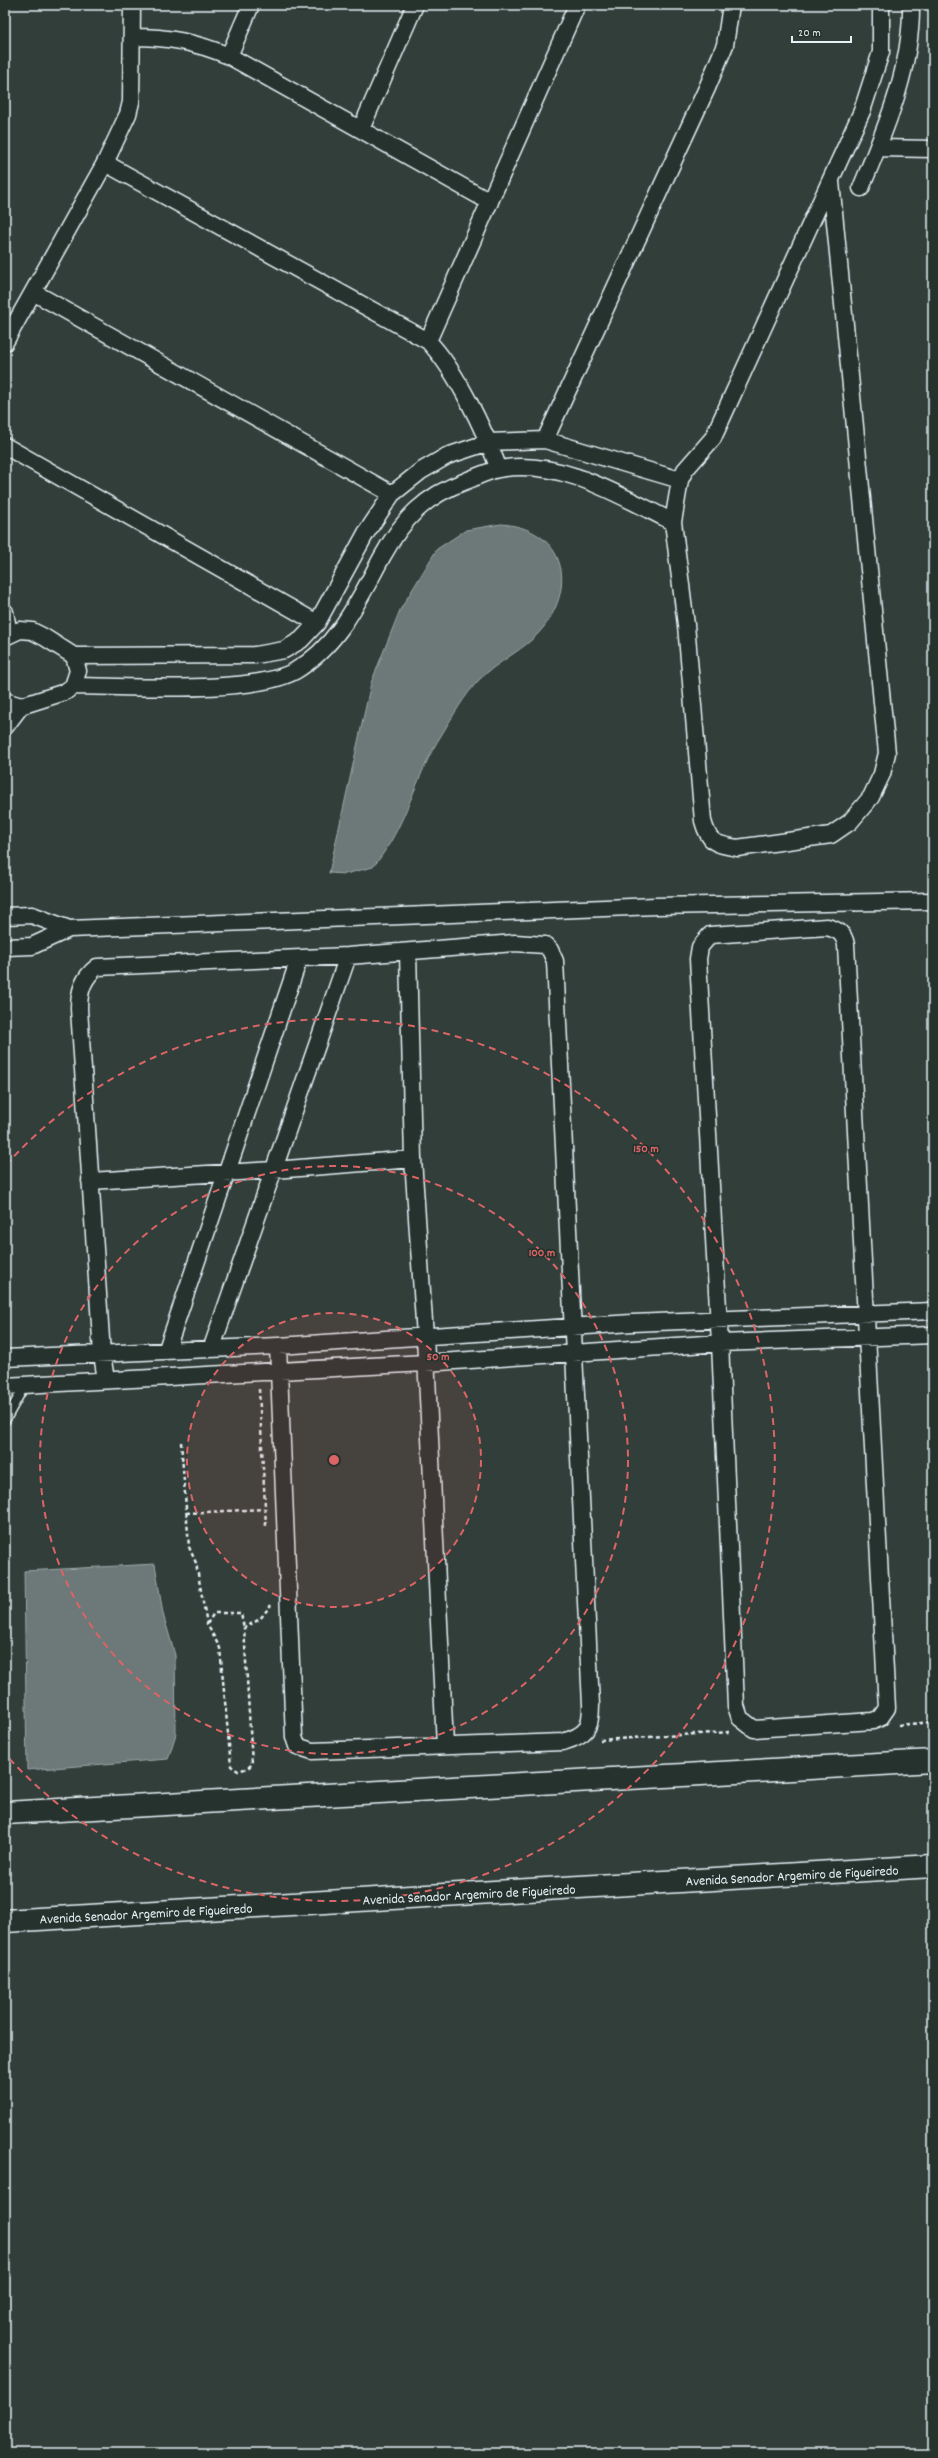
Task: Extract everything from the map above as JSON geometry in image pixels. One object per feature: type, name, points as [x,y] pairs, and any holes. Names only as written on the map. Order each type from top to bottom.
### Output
[{"type":"highway","points":[[5,1813],[933,1761]]},
{"type":"highway","name":"Avenida Senador Argemiro de Figueiredo","points":[[5,1921],[933,1866]]},
{"type":"street","points":[[5,342],[105,163],[128,114],[131,102],[132,5]]},
{"type":"street","points":[[229,56],[251,5]]},
{"type":"street","points":[[361,129],[415,5]]},
{"type":"street","points":[[428,341],[577,5]]},
{"type":"street","points":[[545,440],[707,88],[725,45],[731,5]]},
{"type":"street","points":[[830,182],[887,753],[882,774],[871,797],[850,822],[831,835],[737,848],[712,842],[707,835],[703,820],[686,625],[673,522],[680,480],[685,470],[713,438],[862,111],[881,52],[881,5]]},
{"type":"street","points":[[861,188],[887,124],[906,61],[912,22],[911,5]]},
{"type":"street","points":[[132,37],[168,37],[204,46],[229,56],[490,202]]},
{"type":"street","points":[[878,148],[933,149]]},
{"type":"street","points":[[105,163],[428,341],[454,377],[489,442],[499,469]]},
{"type":"street","points":[[33,292],[392,494]]},
{"type":"street","points":[[5,612],[7,636],[20,630],[32,631],[74,656],[256,655],[284,650],[301,640],[317,623],[366,532],[392,494],[421,470],[447,456],[489,442],[545,440],[680,480]]},
{"type":"street","points":[[5,446],[317,623]]},
{"type":"street","points":[[73,686],[216,686],[264,681],[294,672],[322,651],[346,625],[383,555],[407,518],[444,489],[499,469],[540,468],[580,478],[673,522]]},
{"type":"street","points":[[5,727],[21,706],[65,692],[73,686],[78,671],[74,656]]},
{"type":"street","points":[[5,700],[21,706]]},
{"type":"street","points":[[5,948],[32,946],[69,929],[656,906],[933,901]]},
{"type":"street","points":[[5,916],[32,915],[69,929]]},
{"type":"street","points":[[827,927],[840,932],[844,937],[846,945],[866,1314],[887,1708],[880,1718],[873,1721],[754,1729],[745,1725],[740,1718],[736,1706],[720,1342],[698,959],[700,947],[710,935],[827,927]]},
{"type":"street","points":[[106,1380],[102,1354],[79,1009],[79,994],[88,974],[97,967],[348,956],[535,944],[545,945],[555,961],[572,1352],[591,1705],[591,1719],[587,1730],[579,1737],[563,1742],[445,1745],[312,1752],[297,1746],[294,1737],[278,1346]]},
{"type":"street","points":[[408,952],[413,1158],[425,1336],[425,1362],[445,1745]]},
{"type":"street","points":[[212,1347],[348,956]]},
{"type":"street","points":[[167,1349],[228,1173],[299,958]]},
{"type":"street","points":[[90,1181],[274,1170],[413,1158]]},
{"type":"street","points":[[5,1358],[212,1347],[278,1346],[571,1327],[933,1311]]},
{"type":"street","points":[[5,1386],[425,1362],[720,1342],[933,1335]]},
{"type":"lane","points":[[5,1421],[25,1385]]},
{"type":"path","points":[[258,1371],[266,1531]]},
{"type":"path","points":[[181,1442],[189,1547],[196,1563],[207,1624],[220,1648],[231,1766],[238,1771],[248,1768],[252,1764],[244,1628],[241,1613],[214,1613],[207,1624]]},
{"type":"path","points":[[186,1513],[265,1509]]},
{"type":"path","points":[[244,1628],[260,1619],[271,1606],[270,1598]]},
{"type":"path","points":[[880,1718],[892,1725],[933,1722]]},
{"type":"path","points":[[579,1737],[600,1740],[722,1733],[734,1731],[745,1725]]},
{"type":"shaded area","points":[[501,524],[522,528],[538,535],[551,547],[558,560],[562,576],[560,593],[554,610],[543,628],[529,642],[494,667],[478,681],[463,700],[432,750],[395,835],[373,867],[345,874],[329,873],[371,683],[400,610],[437,549],[466,530]]},
{"type":"shaded area","points":[[155,1564],[163,1614],[175,1655],[176,1734],[168,1759],[27,1770],[24,1571]]}]
